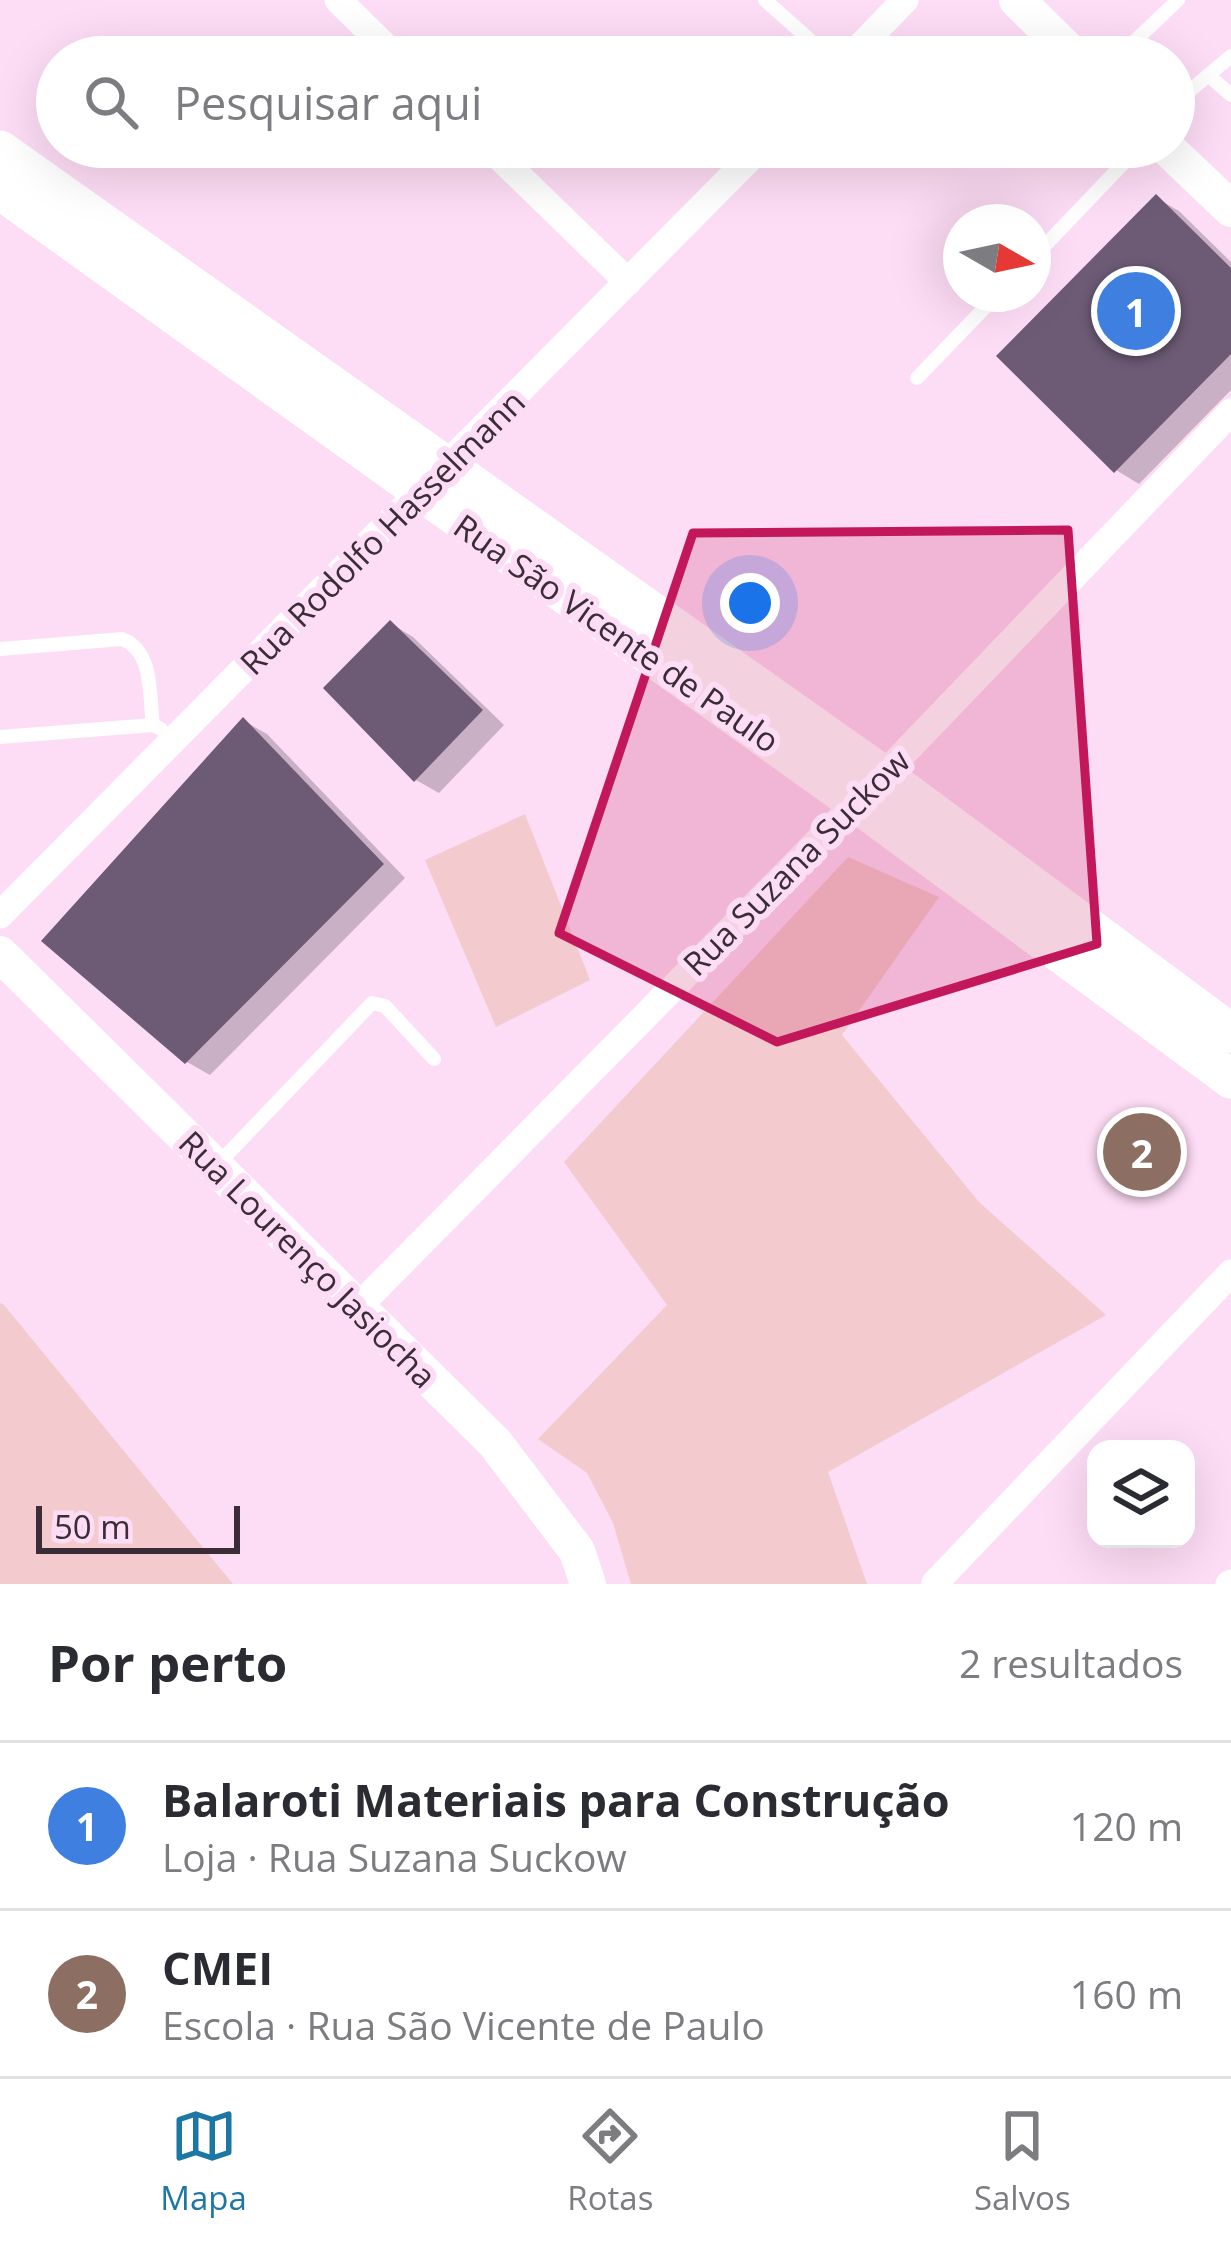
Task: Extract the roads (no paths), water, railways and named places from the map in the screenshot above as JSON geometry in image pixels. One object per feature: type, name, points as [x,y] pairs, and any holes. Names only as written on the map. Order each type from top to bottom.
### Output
[{"type":"main road","name":"Rua São Vicente de Paulo","points":[[0,150],[434,482]]},
{"type":"main road","name":"Rua São Vicente de Paulo","points":[[0,190],[434,482],[869,789],[963,859],[1231,1079]]},
{"type":"main road","name":"Rua São Vicente de Paulo","points":[[963,859],[1231,1033]]},
{"type":"street","points":[[338,0],[375,36]]},
{"type":"street","points":[[870,36],[904,0]]},
{"type":"street","points":[[1017,0],[1054,36]]},
{"type":"street","points":[[511,168],[628,282]]},
{"type":"street","name":"Rua Rodolfo Hasselmann","points":[[0,915],[165,732],[434,482],[740,168]]},
{"type":"street","points":[[1188,168],[1231,209]]},
{"type":"street","name":"Rua Suzana Suckow","points":[[356,1309],[869,789],[1231,412]]},
{"type":"street","name":"Rua Lourenço Jasiocha","points":[[0,954],[495,1443],[578,1551],[588,1584]]},
{"type":"street","points":[[935,1583],[1231,1273]]},
{"type":"lane","points":[[765,0],[805,36]]},
{"type":"lane","points":[[1140,36],[1178,0]]},
{"type":"lane","points":[[1195,86],[1231,56]]},
{"type":"lane","points":[[1208,75],[1231,95]]},
{"type":"lane","points":[[1051,239],[1119,168]]},
{"type":"lane","points":[[917,378],[981,312]]},
{"type":"lane","points":[[0,649],[122,639],[135,644],[145,660],[165,732],[0,737]]},
{"type":"lane","points":[[214,1167],[372,1003],[385,1006],[434,1059]]},
{"type":"place","name":"Balaroti Materiais para Construção","points":[[1136,311]]},
{"type":"place","name":"CMEI","points":[[1142,1152]]}]
